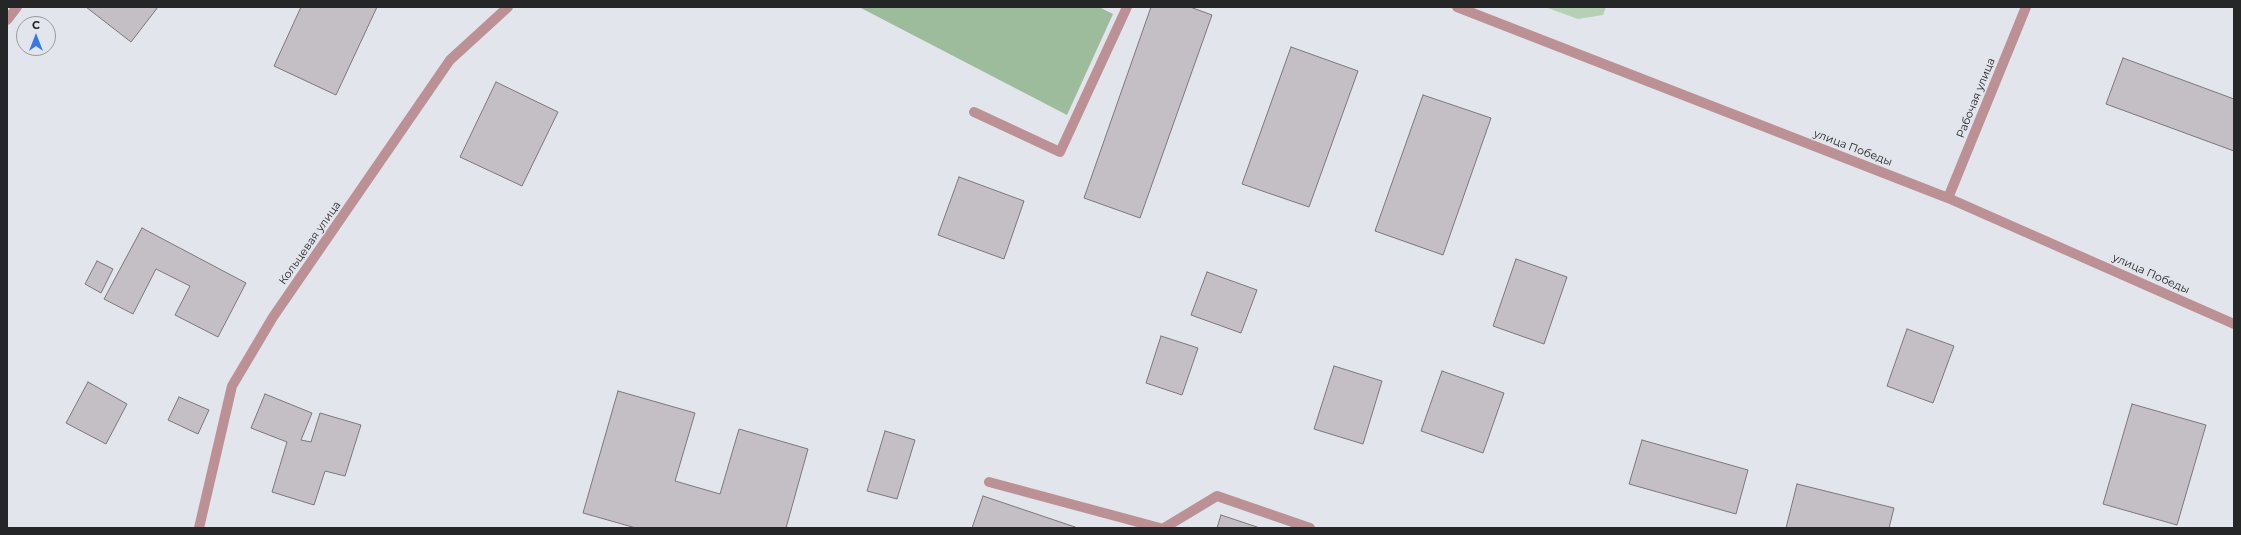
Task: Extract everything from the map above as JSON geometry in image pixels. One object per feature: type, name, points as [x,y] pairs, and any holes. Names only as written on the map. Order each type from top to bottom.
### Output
[{"type":"street","points":[[7,20],[17,7]]},
{"type":"street","name":"Кольцевая улица","points":[[199,528],[232,386],[273,317],[450,60],[508,7]]},
{"type":"street","points":[[974,112],[1060,152],[1127,7]]},
{"type":"street","name":"улица Победы","points":[[1457,7],[1948,198],[2234,324]]},
{"type":"street","name":"Рабочая улица","points":[[1948,198],[2026,7]]},
{"type":"street","points":[[989,482],[1160,528]]},
{"type":"street","points":[[1164,528],[1217,496],[1310,528]]},
{"type":"green space","points":[[859,7],[1099,7],[1113,14],[1067,115]]},
{"type":"green space","points":[[1545,7],[1606,7],[1603,15],[1578,19]]},
{"type":"building","points":[[86,7],[158,7],[131,42]]},
{"type":"building","points":[[301,7],[377,7],[336,95],[274,66]]},
{"type":"building","points":[[1151,7],[1190,7],[1212,15],[1140,218],[1084,198]]},
{"type":"building","points":[[1291,47],[1358,71],[1309,207],[1242,184]]},
{"type":"building","points":[[2123,58],[2234,99],[2234,151],[2106,104]]},
{"type":"building","points":[[496,82],[558,112],[522,186],[460,157]]},
{"type":"building","points":[[1423,95],[1491,118],[1443,255],[1375,231]]},
{"type":"building","points":[[959,177],[1024,201],[1004,259],[938,235]]},
{"type":"building","points":[[142,228],[246,283],[218,337],[175,315],[190,286],[156,269],[133,314],[104,299]]},
{"type":"building","points":[[1516,259],[1567,277],[1544,344],[1493,326]]},
{"type":"building","points":[[97,261],[113,269],[101,293],[85,284]]},
{"type":"building","points":[[1207,272],[1257,290],[1241,333],[1191,315]]},
{"type":"building","points":[[1907,329],[1954,346],[1933,403],[1887,386]]},
{"type":"building","points":[[1161,336],[1198,348],[1182,395],[1146,383]]},
{"type":"building","points":[[1334,366],[1382,381],[1363,444],[1314,429]]},
{"type":"building","points":[[1442,371],[1504,393],[1483,453],[1421,431]]},
{"type":"building","points":[[88,382],[127,404],[106,444],[66,423]]},
{"type":"building","points":[[618,391],[695,413],[675,481],[720,494],[739,429],[808,449],[786,528],[636,528],[583,513]]},
{"type":"building","points":[[265,394],[312,413],[301,440],[311,442],[320,413],[361,425],[345,476],[325,471],[314,505],[272,492],[287,442],[251,428]]},
{"type":"building","points":[[179,397],[209,410],[198,434],[168,420]]},
{"type":"building","points":[[2132,404],[2206,425],[2177,525],[2103,504]]},
{"type":"building","points":[[885,431],[915,440],[897,499],[867,491]]},
{"type":"building","points":[[1642,440],[1748,470],[1736,514],[1629,484]]},
{"type":"building","points":[[1797,484],[1894,508],[1889,528],[1786,528]]},
{"type":"building","points":[[983,496],[1078,528],[972,528]]},
{"type":"building","points":[[1221,515],[1260,528],[1217,528]]}]
